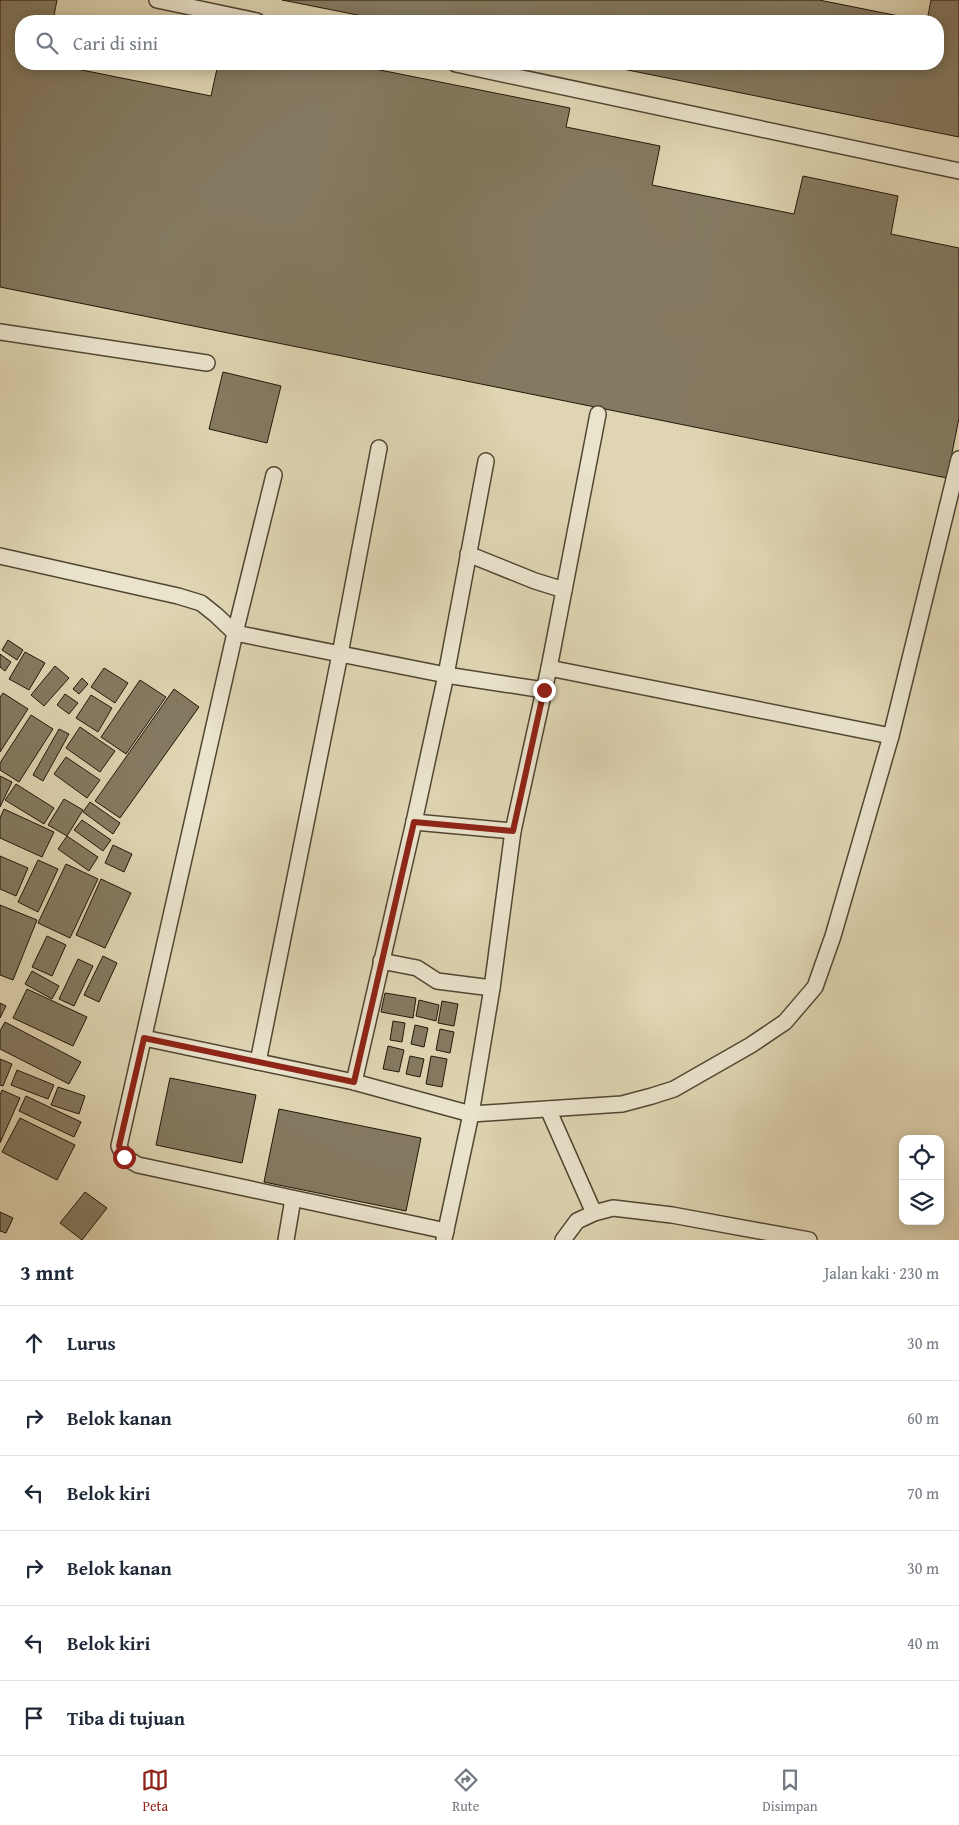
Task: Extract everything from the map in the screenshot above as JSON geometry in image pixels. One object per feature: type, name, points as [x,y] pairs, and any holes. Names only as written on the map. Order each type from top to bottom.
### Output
[{"type":"lane","points":[[157,0],[228,15]]},
{"type":"lane","points":[[484,70],[959,171]]},
{"type":"lane","points":[[0,332],[207,363]]},
{"type":"lane","points":[[274,475],[235,633],[119,1146],[124,1157],[138,1165],[445,1235],[471,1114],[492,988],[513,831],[549,668],[598,414]]},
{"type":"lane","points":[[258,1062],[340,654],[379,448]]},
{"type":"lane","points":[[144,1038],[354,1082],[471,1114],[622,1104],[674,1089],[751,1045],[785,1022],[814,987],[833,936],[891,736],[959,459]]},
{"type":"lane","points":[[354,1082],[446,675],[486,461]]},
{"type":"lane","points":[[468,554],[564,590]]},
{"type":"lane","points":[[0,556],[178,596],[201,604],[235,633],[446,675],[544,690]]},
{"type":"lane","points":[[549,668],[891,736]]},
{"type":"lane","points":[[414,822],[513,831]]},
{"type":"lane","points":[[381,961],[417,968],[437,981],[492,988]]},
{"type":"lane","points":[[548,1109],[594,1213]]},
{"type":"lane","points":[[286,1240],[293,1199]]},
{"type":"lane","points":[[563,1240],[577,1221],[594,1213],[613,1208],[672,1215],[809,1240]]},
{"type":"building","points":[[0,0],[57,0],[54,15],[15,15],[15,70],[82,70],[211,96],[217,70],[380,70],[570,108],[566,127],[660,146],[652,185],[794,214],[803,176],[898,196],[891,234],[959,248],[959,418],[947,478],[0,287]]},
{"type":"building","points":[[282,0],[819,0],[894,15],[358,15]]},
{"type":"building","points":[[931,0],[959,0],[959,137],[628,70],[944,70],[944,15],[928,15]]},
{"type":"building","points":[[223,372],[281,386],[267,443],[209,429]]},
{"type":"building","points":[[8,640],[23,650],[17,660],[2,650]]},
{"type":"building","points":[[25,652],[45,663],[29,690],[9,679]]},
{"type":"building","points":[[0,654],[11,662],[5,671],[0,667]]},
{"type":"building","points":[[55,666],[69,678],[44,706],[31,695]]},
{"type":"building","points":[[104,668],[128,683],[115,703],[91,687]]},
{"type":"building","points":[[82,678],[88,684],[79,694],[73,689]]},
{"type":"building","points":[[140,680],[166,697],[126,754],[101,737]]},
{"type":"building","points":[[174,689],[199,707],[120,818],[95,801]]},
{"type":"building","points":[[3,693],[28,709],[0,752],[0,697]]},
{"type":"building","points":[[65,694],[78,703],[69,714],[57,705]]},
{"type":"building","points":[[91,695],[112,708],[98,732],[76,718]]},
{"type":"building","points":[[31,715],[53,729],[19,782],[0,770],[0,763]]},
{"type":"building","points":[[80,727],[115,751],[100,772],[66,748]]},
{"type":"building","points":[[59,729],[69,734],[43,781],[33,775]]},
{"type":"building","points":[[66,757],[100,780],[87,798],[54,774]]},
{"type":"building","points":[[0,776],[12,782],[0,807]]},
{"type":"building","points":[[16,784],[54,808],[44,824],[5,800]]},
{"type":"building","points":[[64,799],[83,810],[67,836],[48,825]]},
{"type":"building","points":[[90,802],[120,823],[113,834],[83,812]]},
{"type":"building","points":[[4,809],[54,832],[42,857],[0,838],[0,818]]},
{"type":"building","points":[[82,820],[111,840],[103,851],[74,830]]},
{"type":"building","points":[[67,836],[98,857],[89,871],[58,849]]},
{"type":"building","points":[[113,845],[132,854],[124,872],[105,863]]},
{"type":"building","points":[[0,856],[28,868],[16,896],[0,889]]},
{"type":"building","points":[[38,860],[58,869],[38,912],[18,902]]},
{"type":"building","points":[[66,864],[98,879],[70,938],[38,923]]},
{"type":"building","points":[[101,879],[131,893],[105,948],[76,935]]},
{"type":"building","points":[[0,905],[37,920],[13,980],[0,975]]},
{"type":"building","points":[[47,936],[66,945],[52,976],[32,967]]},
{"type":"building","points":[[103,956],[117,963],[99,1002],[84,995]]},
{"type":"building","points":[[78,959],[93,966],[74,1006],[59,999]]},
{"type":"building","points":[[32,971],[59,986],[52,999],[25,984]]},
{"type":"building","points":[[27,989],[87,1017],[73,1046],[13,1018]]},
{"type":"building","points":[[385,993],[416,998],[413,1018],[381,1012]]},
{"type":"building","points":[[419,1000],[439,1005],[436,1021],[416,1016]]},
{"type":"building","points":[[442,1001],[458,1004],[454,1026],[438,1023]]},
{"type":"building","points":[[0,1003],[6,1006],[0,1018]]},
{"type":"building","points":[[393,1021],[405,1023],[402,1042],[390,1040]]},
{"type":"building","points":[[5,1022],[81,1062],[69,1084],[0,1049],[0,1031]]},
{"type":"building","points":[[415,1025],[428,1028],[424,1047],[411,1044]]},
{"type":"building","points":[[440,1029],[454,1032],[450,1053],[436,1050]]},
{"type":"building","points":[[388,1046],[404,1050],[399,1072],[383,1069]]},
{"type":"building","points":[[410,1056],[424,1059],[420,1077],[406,1074]]},
{"type":"building","points":[[431,1056],[447,1059],[442,1087],[426,1084]]},
{"type":"building","points":[[0,1059],[12,1064],[3,1086],[0,1085]]},
{"type":"building","points":[[17,1070],[54,1085],[48,1099],[11,1085]]},
{"type":"building","points":[[170,1078],[256,1095],[242,1163],[156,1145]]},
{"type":"building","points":[[58,1087],[85,1096],[79,1114],[51,1105]]},
{"type":"building","points":[[2,1090],[20,1098],[0,1143],[0,1095]]},
{"type":"building","points":[[26,1096],[81,1122],[74,1137],[19,1111]]},
{"type":"building","points":[[279,1109],[421,1138],[406,1211],[264,1182]]},
{"type":"building","points":[[20,1118],[75,1145],[57,1180],[2,1152]]},
{"type":"building","points":[[85,1192],[107,1208],[82,1240],[60,1223]]},
{"type":"building","points":[[0,1212],[13,1218],[6,1233],[0,1231]]},
{"type":"route","points":[[124,1157],[119,1146],[144,1038],[354,1082],[414,822],[513,831],[544,690]]}]
